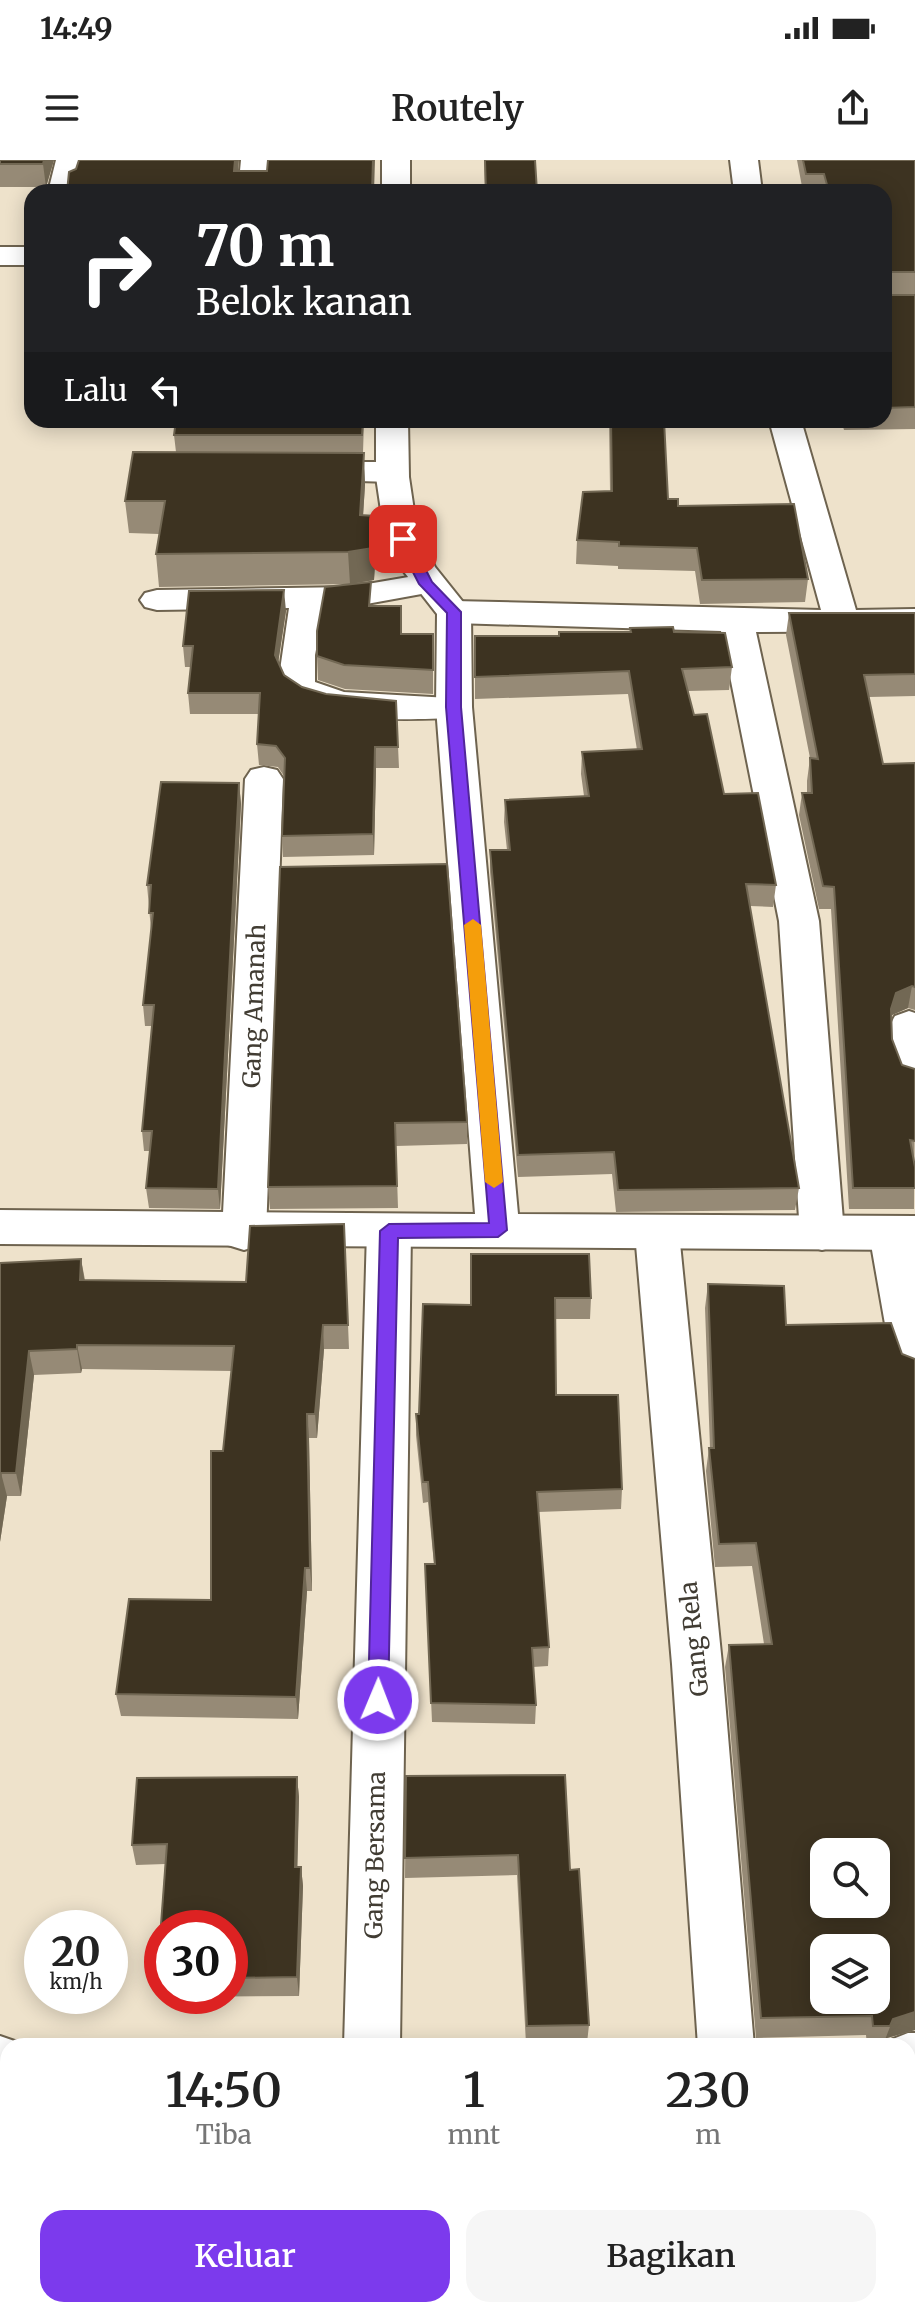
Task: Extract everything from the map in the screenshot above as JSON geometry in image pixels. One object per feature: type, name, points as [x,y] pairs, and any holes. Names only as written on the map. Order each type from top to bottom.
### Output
[{"type":"street","points":[[64,184],[70,160]]},
{"type":"street","points":[[253,184],[255,160]]},
{"type":"street","points":[[396,160],[396,184]]},
{"type":"street","points":[[744,160],[747,184]]},
{"type":"street","points":[[0,256],[24,256]]},
{"type":"street","points":[[392,428],[394,507],[403,539],[426,584],[454,612],[736,621],[915,620]]},
{"type":"street","points":[[787,428],[841,619]]},
{"type":"street","points":[[268,472],[391,472]]},
{"type":"street","points":[[157,600],[375,595],[426,584]]},
{"type":"street","points":[[308,598],[298,671],[298,686],[305,694],[333,703],[454,707]]},
{"type":"street","points":[[454,612],[453,870],[498,1230]]},
{"type":"street","points":[[736,621],[799,921],[822,1233]]},
{"type":"street","name":"Gang Amanah","points":[[244,1233],[274,874],[264,779]]},
{"type":"street","points":[[909,1026],[915,1075]]},
{"type":"street","points":[[0,1227],[244,1233],[498,1230],[903,1233],[915,1364]]},
{"type":"street","name":"Gang Bersama","points":[[372,2038],[389,1231]]},
{"type":"street","name":"Gang Rela","points":[[657,1233],[671,1413],[697,1664],[725,2038]]},
{"type":"building","points":[[0,160],[44,160],[43,164],[0,164]]},
{"type":"building","points":[[79,160],[235,160],[234,171],[267,171],[268,160],[373,160],[372,184],[68,184],[69,172],[76,169]]},
{"type":"building","points":[[485,160],[535,160],[536,184],[486,184]]},
{"type":"building","points":[[803,160],[915,160],[915,272],[892,272],[892,184],[827,184],[824,174],[806,174]]},
{"type":"building","points":[[892,295],[915,295],[915,407],[892,408]]},
{"type":"building","points":[[175,428],[362,428],[362,435],[174,435]]},
{"type":"building","points":[[611,428],[664,428],[668,499],[678,499],[678,506],[794,504],[808,579],[702,580],[697,548],[619,546],[619,542],[577,540],[583,492],[612,491]]},
{"type":"building","points":[[133,452],[364,453],[360,515],[375,516],[373,548],[348,552],[156,554],[165,501],[125,501]]},
{"type":"building","points":[[371,582],[369,606],[401,606],[401,634],[433,634],[433,670],[344,665],[317,656],[317,631],[325,587]]},
{"type":"building","points":[[284,590],[275,655],[284,675],[302,687],[326,694],[396,701],[398,747],[375,747],[373,834],[282,836],[285,758],[276,746],[257,744],[260,693],[188,693],[193,646],[183,646],[189,591]]},
{"type":"building","points":[[789,613],[915,613],[915,674],[864,675],[883,764],[915,763],[915,987],[896,993],[891,1009],[892,1039],[902,1065],[915,1069],[915,1141],[910,1140],[915,1188],[853,1188],[834,887],[823,886],[802,793],[812,793],[810,758],[818,759]]},
{"type":"building","points":[[673,627],[674,632],[725,633],[732,667],[682,669],[694,715],[707,714],[724,794],[758,793],[776,885],[746,884],[799,1188],[618,1190],[614,1152],[518,1155],[490,850],[510,850],[505,800],[589,796],[582,752],[642,749],[629,671],[475,677],[475,636],[559,636],[559,632],[631,632],[630,628]]},
{"type":"building","points":[[161,782],[239,783],[218,1189],[146,1188],[152,1131],[142,1131],[154,1005],[143,1005],[153,913],[149,913],[151,885],[147,885]]},
{"type":"building","points":[[447,864],[467,1122],[395,1123],[397,1186],[268,1187],[280,867]]},
{"type":"building","points":[[344,1224],[348,1325],[323,1325],[315,1414],[307,1414],[310,1568],[305,1568],[296,1697],[116,1694],[129,1599],[211,1600],[211,1451],[223,1451],[234,1346],[77,1345],[77,1349],[29,1351],[16,1473],[1,1473],[0,1479],[0,1263],[81,1259],[80,1280],[246,1282],[250,1226]]},
{"type":"building","points":[[471,1254],[589,1254],[591,1298],[555,1298],[556,1395],[618,1395],[622,1489],[537,1492],[549,1647],[532,1648],[536,1705],[431,1703],[425,1564],[435,1564],[428,1482],[423,1482],[416,1414],[419,1414],[423,1304],[471,1305]]},
{"type":"building","points":[[708,1284],[784,1286],[786,1325],[891,1323],[902,1354],[915,1359],[915,2012],[893,2019],[890,2026],[873,2026],[872,2016],[761,2018],[729,1645],[772,1644],[756,1543],[719,1544],[709,1448],[714,1448]]},
{"type":"building","points":[[565,1775],[570,1870],[579,1869],[589,2025],[527,2026],[518,1855],[405,1858],[406,1776]]},
{"type":"building","points":[[297,1777],[295,1867],[301,1867],[297,1977],[248,1978],[248,1910],[162,1910],[167,1844],[132,1845],[137,1778]]},
{"type":"slow traffic","points":[[473,925],[494,1182]]},
{"type":"route","points":[[378,1700],[389,1231],[498,1230],[454,707],[454,612],[426,584],[412,562],[403,539]]}]
